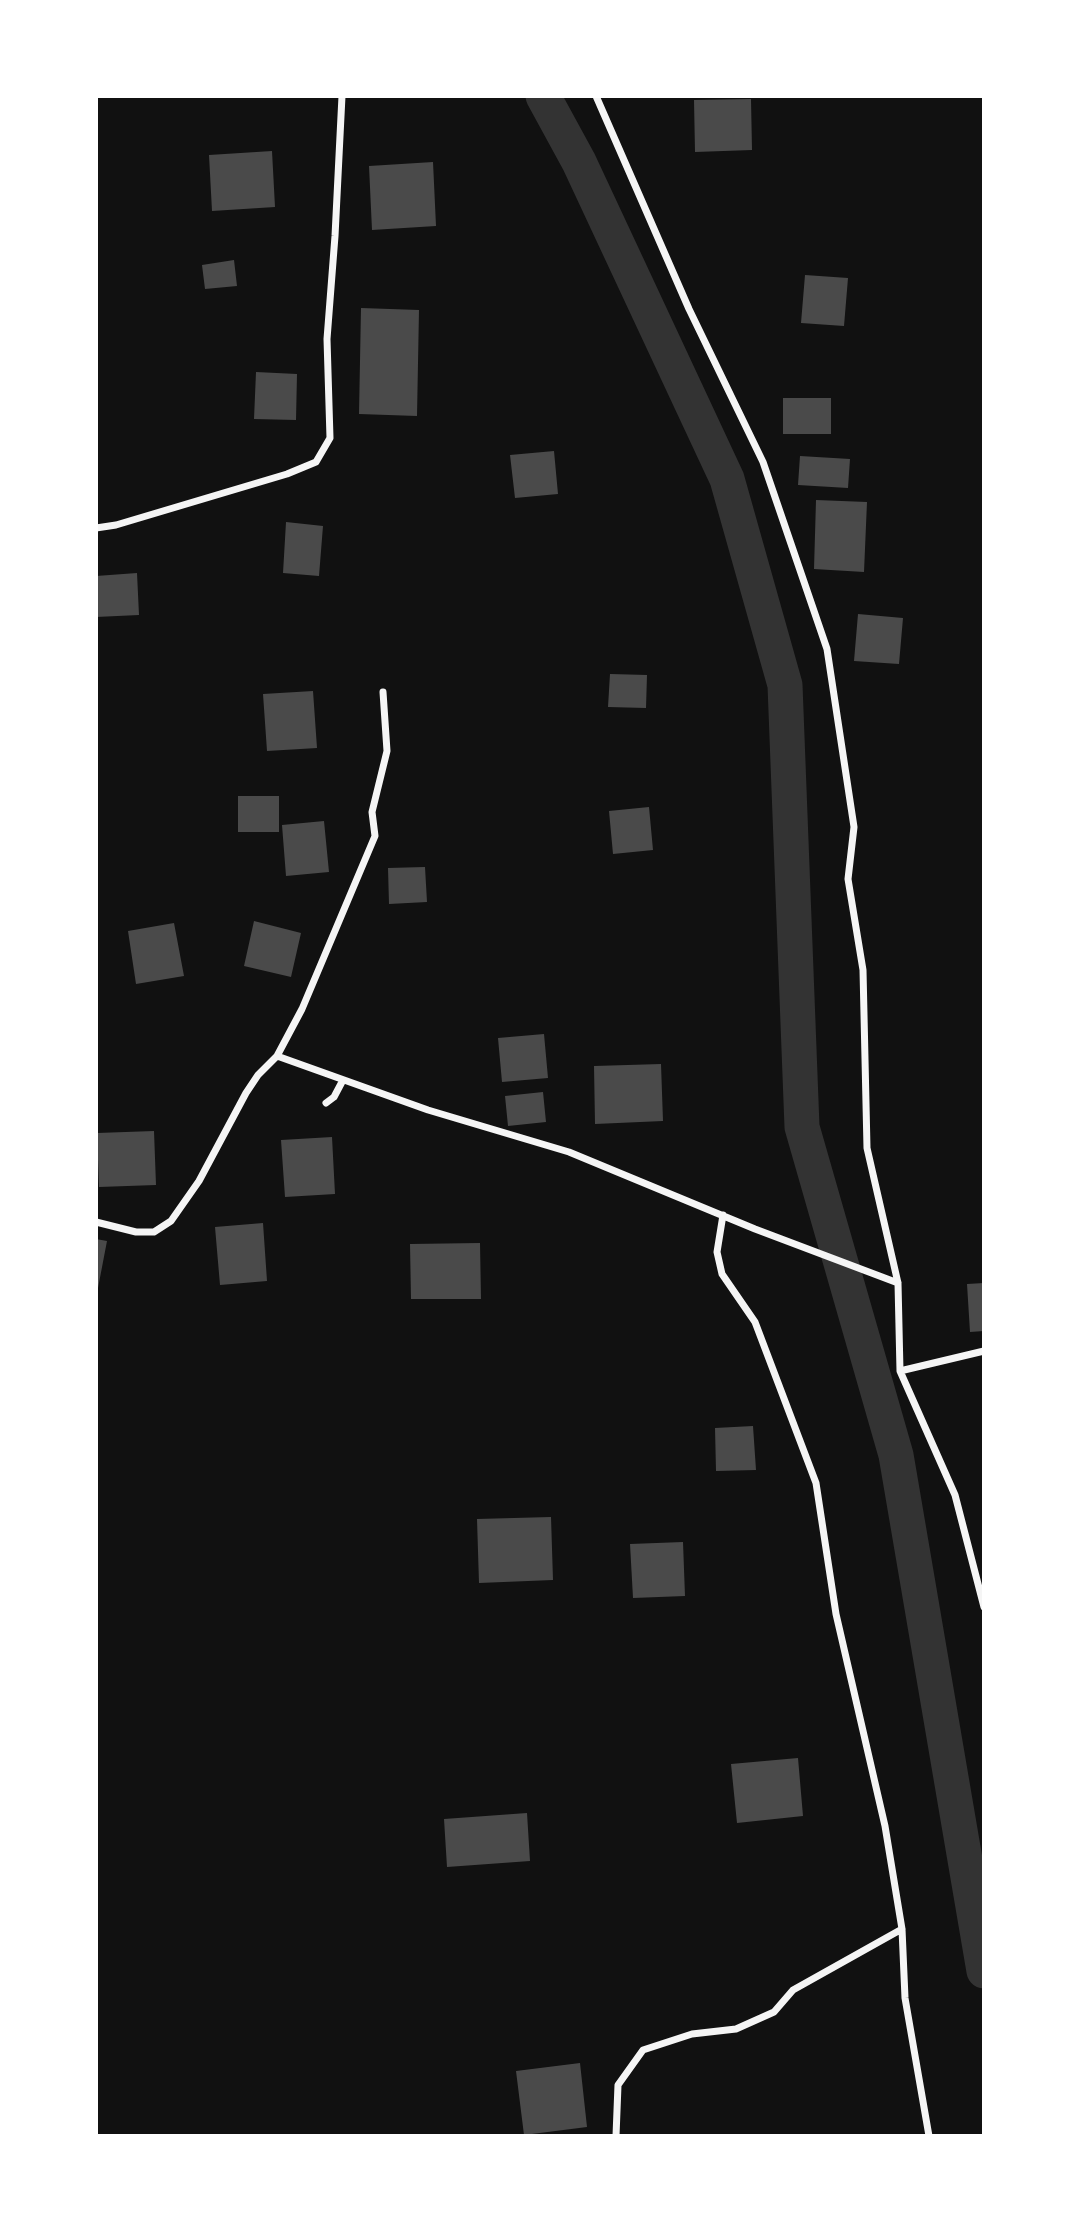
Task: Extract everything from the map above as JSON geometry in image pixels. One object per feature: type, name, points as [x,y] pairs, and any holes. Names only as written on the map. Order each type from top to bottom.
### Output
[{"type":"street","points":[[96,528],[116,525],[316,463],[330,438],[327,339],[342,96]]},
{"type":"street","points":[[596,96],[690,309],[763,462],[827,649],[854,827],[848,880],[863,970],[867,1148],[898,1283],[900,1371],[955,1495],[984,1607]]},
{"type":"street","points":[[96,1222],[136,1232],[153,1232],[171,1221],[199,1181],[252,1084],[277,1056],[302,1009],[375,836],[372,812],[387,751],[383,692]]},
{"type":"street","points":[[277,1056],[428,1110],[569,1152],[755,1229],[898,1283]]},
{"type":"street","points":[[326,1103],[334,1097],[343,1080]]},
{"type":"street","points":[[723,1215],[716,1252],[722,1274],[755,1322],[816,1483],[836,1615],[885,1826],[902,1928],[905,1998],[929,2136]]},
{"type":"street","points":[[900,1371],[984,1351]]},
{"type":"street","points":[[616,2136],[618,2085],[643,2050],[692,2034],[736,2029],[774,2012],[793,1990],[902,1928]]},
{"type":"building","points":[[751,99],[752,150],[695,152],[694,100]]},
{"type":"building","points":[[272,151],[275,207],[212,211],[209,155]]},
{"type":"building","points":[[433,162],[436,226],[372,230],[369,166]]},
{"type":"building","points":[[234,260],[237,286],[205,289],[202,265]]},
{"type":"building","points":[[805,275],[848,278],[844,326],[801,323]]},
{"type":"building","points":[[361,308],[419,310],[417,416],[359,414]]},
{"type":"building","points":[[256,372],[297,374],[296,420],[254,419]]},
{"type":"building","points":[[783,398],[831,398],[831,434],[783,434]]},
{"type":"building","points":[[554,451],[558,494],[515,498],[510,455]]},
{"type":"building","points":[[800,456],[850,459],[848,488],[798,485]]},
{"type":"building","points":[[816,500],[867,502],[864,572],[814,569]]},
{"type":"building","points":[[286,522],[323,526],[319,576],[283,573]]},
{"type":"building","points":[[137,573],[139,615],[96,617],[96,576]]},
{"type":"building","points":[[858,614],[903,618],[899,664],[854,661]]},
{"type":"building","points":[[610,674],[647,675],[646,708],[608,707]]},
{"type":"building","points":[[313,691],[317,748],[267,751],[263,694]]},
{"type":"building","points":[[238,796],[279,796],[279,832],[238,832]]},
{"type":"building","points":[[649,807],[653,850],[613,854],[609,811]]},
{"type":"building","points":[[324,821],[329,872],[286,876],[282,825]]},
{"type":"building","points":[[425,867],[427,902],[389,904],[388,868]]},
{"type":"building","points":[[254,921],[301,933],[291,977],[244,966]]},
{"type":"building","points":[[174,923],[184,976],[136,984],[128,931]]},
{"type":"building","points":[[544,1034],[548,1078],[502,1082],[498,1038]]},
{"type":"building","points":[[661,1064],[663,1121],[595,1124],[594,1066]]},
{"type":"building","points":[[543,1092],[546,1122],[508,1126],[505,1096]]},
{"type":"building","points":[[154,1131],[156,1185],[99,1187],[97,1133]]},
{"type":"building","points":[[332,1137],[335,1194],[285,1197],[281,1140]]},
{"type":"building","points":[[263,1223],[267,1281],[220,1285],[215,1227]]},
{"type":"building","points":[[96,1239],[107,1241],[98,1288],[96,1288]]},
{"type":"building","points":[[480,1243],[481,1299],[411,1299],[410,1244]]},
{"type":"building","points":[[984,1283],[984,1331],[970,1332],[967,1284]]},
{"type":"building","points":[[753,1426],[756,1470],[716,1471],[715,1428]]},
{"type":"building","points":[[551,1517],[553,1580],[479,1583],[477,1519]]},
{"type":"building","points":[[683,1542],[685,1596],[633,1598],[630,1544]]},
{"type":"building","points":[[798,1758],[803,1816],[737,1823],[731,1764]]},
{"type":"building","points":[[527,1813],[530,1861],[447,1867],[444,1819]]},
{"type":"building","points":[[580,2063],[587,2127],[524,2135],[516,2071]]},
{"type":"waterway","points":[[543,96],[579,162],[727,479],[785,685],[802,1127],[896,1455],[984,1971]]}]
